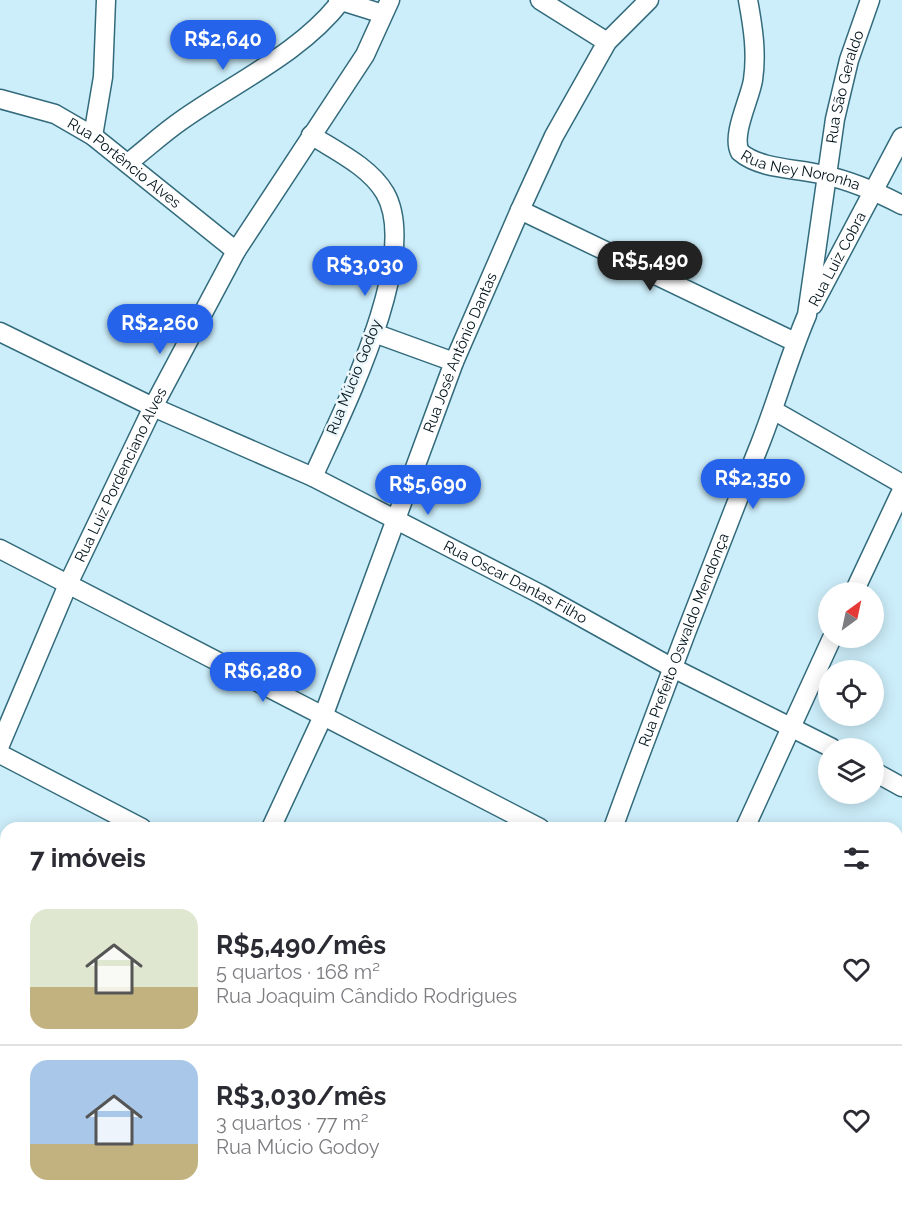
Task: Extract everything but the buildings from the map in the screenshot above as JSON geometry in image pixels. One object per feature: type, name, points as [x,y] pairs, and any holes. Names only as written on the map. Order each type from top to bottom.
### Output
[{"type":"street","points":[[93,136],[103,77],[106,0]]},
{"type":"street","points":[[540,0],[607,42]]},
{"type":"street","name":"Rua José Antônio Dantas","points":[[275,822],[324,714],[454,362],[520,210],[554,136],[607,42],[649,0]]},
{"type":"street","name":"Rua Ney Noronha","points":[[748,0],[755,45],[753,81],[737,146],[740,152],[755,162],[825,175],[874,190],[902,205]]},
{"type":"street","name":"Rua São Geraldo","points":[[825,175],[849,60],[870,0]]},
{"type":"street","points":[[128,163],[180,121],[282,54],[327,19],[339,1],[386,7]]},
{"type":"street","name":"Rua Luiz Pordenciano Alves","points":[[0,745],[69,582],[153,406],[236,251],[365,55],[386,7]]},
{"type":"street","name":"Rua Portêncio Alves","points":[[0,99],[55,114],[93,136],[236,251]]},
{"type":"street","name":"Rua Múcio Godoy","points":[[311,135],[372,176],[392,206],[395,220],[393,263],[374,333],[313,477]]},
{"type":"street","name":"Rua Luiz Cobra","points":[[807,315],[902,137]]},
{"type":"street","name":"Rua Prefeito Oswaldo Mendonça","points":[[615,822],[671,667],[773,410],[795,342],[807,315],[825,175]]},
{"type":"street","points":[[520,210],[795,342]]},
{"type":"street","name":"Rua Oscar Dantas Filho","points":[[0,332],[153,406],[313,477],[540,594],[671,667],[818,741]]},
{"type":"street","points":[[374,333],[454,362]]},
{"type":"street","points":[[773,410],[902,484]]},
{"type":"street","points":[[859,582],[902,490]]},
{"type":"street","points":[[0,549],[69,582],[529,822]]},
{"type":"street","points":[[748,822],[827,648]]},
{"type":"street","points":[[0,754],[130,822]]},
{"type":"street","points":[[884,777],[902,787]]}]
